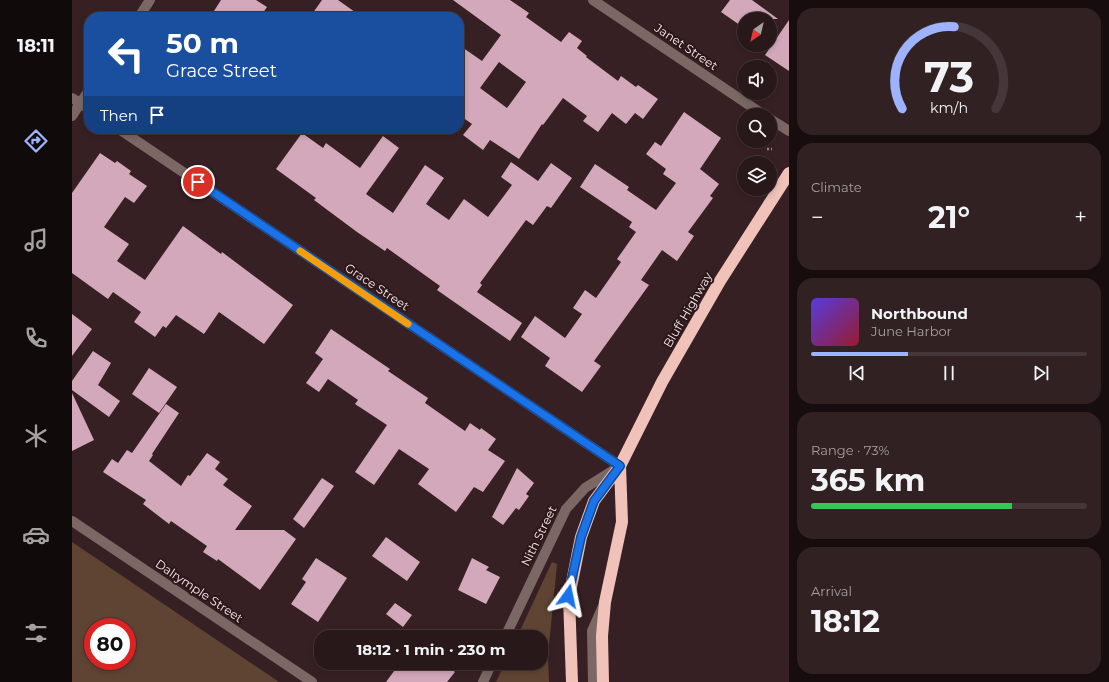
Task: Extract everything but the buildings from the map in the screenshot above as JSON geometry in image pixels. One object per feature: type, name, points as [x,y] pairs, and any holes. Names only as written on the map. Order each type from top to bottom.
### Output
[{"type":"highway","name":"Bluff Highway","points":[[572,682],[568,596],[581,537],[594,501],[620,466],[662,382],[720,281],[789,173]]},
{"type":"highway","points":[[603,682],[602,636],[605,602],[622,522],[620,466]]},
{"type":"street","points":[[142,12],[150,0]]},
{"type":"street","name":"Janet Street","points":[[593,0],[754,108]]},
{"type":"street","points":[[72,116],[80,103]]},
{"type":"street","points":[[777,123],[789,131]]},
{"type":"street","name":"Grace Street","points":[[126,134],[620,466]]},
{"type":"street","name":"Nith Street","points":[[507,630],[566,509],[585,488],[620,466]]},
{"type":"street","name":"Dalrymple Street","points":[[72,521],[312,682]]},
{"type":"street","points":[[593,682],[592,631],[605,602]]},
{"type":"street","points":[[483,682],[489,670]]},
{"type":"path","points":[[767,149],[772,149]]},
{"type":"shaded area","points":[[72,542],[279,682],[72,682]]},
{"type":"shaded area","points":[[552,562],[557,564],[548,655],[548,630],[520,630]]},
{"type":"shaded area","points":[[548,655],[549,682],[496,682],[502,670],[548,670]]},
{"type":"slow traffic","points":[[300,251],[408,324]]},
{"type":"route","points":[[198,182],[620,466],[594,501],[581,537],[568,596]]}]
